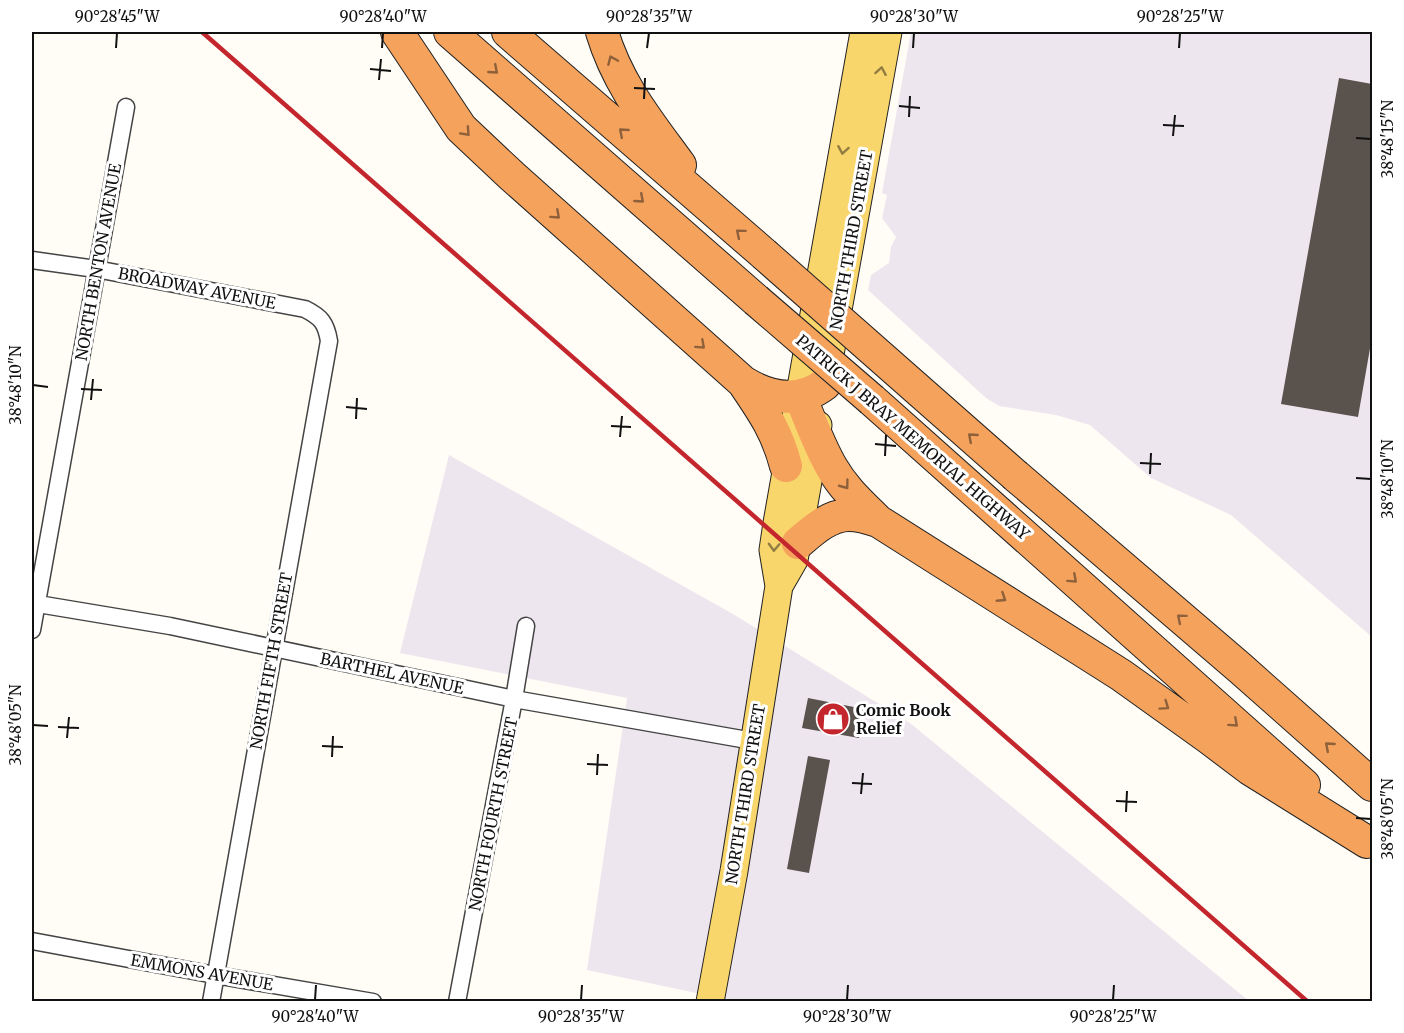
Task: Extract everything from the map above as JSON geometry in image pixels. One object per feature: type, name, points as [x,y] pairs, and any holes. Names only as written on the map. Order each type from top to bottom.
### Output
[{"type":"highway","points":[[397,32],[461,128],[743,382],[766,394],[779,396],[812,390],[816,435],[832,468],[853,497],[878,521],[1121,675],[1250,769],[1370,844]]},
{"type":"highway","name":"PATRICK J BRAY MEMORIAL HIGHWAY","points":[[450,32],[872,400],[1370,844]]},
{"type":"highway","points":[[508,32],[1372,784]]},
{"type":"highway","points":[[602,32],[608,52],[633,102],[715,212]]},
{"type":"highway","points":[[743,382],[774,430],[786,466]]},
{"type":"highway","points":[[798,543],[817,527],[838,516],[854,515],[878,521]]},
{"type":"main road","name":"NORTH THIRD STREET","points":[[812,390],[864,32]]},
{"type":"main road","name":"NORTH THIRD STREET","points":[[710,1002],[734,871],[778,586],[773,550],[786,466],[812,390],[888,32]]},
{"type":"main road","name":"NORTH THIRD STREET","points":[[778,586],[794,560],[816,435]]},
{"type":"street","name":"NORTH BENTON AVENUE","points":[[32,630],[34,604],[126,107]]},
{"type":"street","name":"BROADWAY AVENUE","points":[[32,260],[96,269],[305,309],[323,322]]},
{"type":"street","name":"NORTH FIFTH STREET","points":[[210,1002],[328,341],[323,322]]},
{"type":"street","name":"BARTHEL AVENUE","points":[[34,604],[170,626],[514,699],[753,741]]},
{"type":"street","name":"NORTH FOURTH STREET","points":[[457,1002],[526,626]]},
{"type":"street","name":"EMMONS AVENUE","points":[[32,941],[373,1002]]},
{"type":"shaded area","points":[[911,32],[1372,32],[1372,637],[1231,515],[1151,478],[1090,425],[1056,415],[999,406],[986,398],[868,290],[871,275],[889,263],[891,247],[896,237],[882,218],[887,195],[882,193]]},
{"type":"shaded area","points":[[449,455],[733,614],[910,723],[1249,1001],[720,1002],[720,998],[587,970],[627,698],[400,653]]},
{"type":"building","points":[[1339,78],[1372,84],[1372,337],[1358,417],[1281,404]]},
{"type":"building","name":"Comic Book Relief","points":[[808,698],[864,709],[859,738],[802,728]]},
{"type":"building","points":[[808,756],[830,760],[809,873],[787,869]]},
{"type":"railway","points":[[202,32],[1308,1002]]},
{"type":"place","name":"Comic Book Relief","points":[[833,719]]}]
